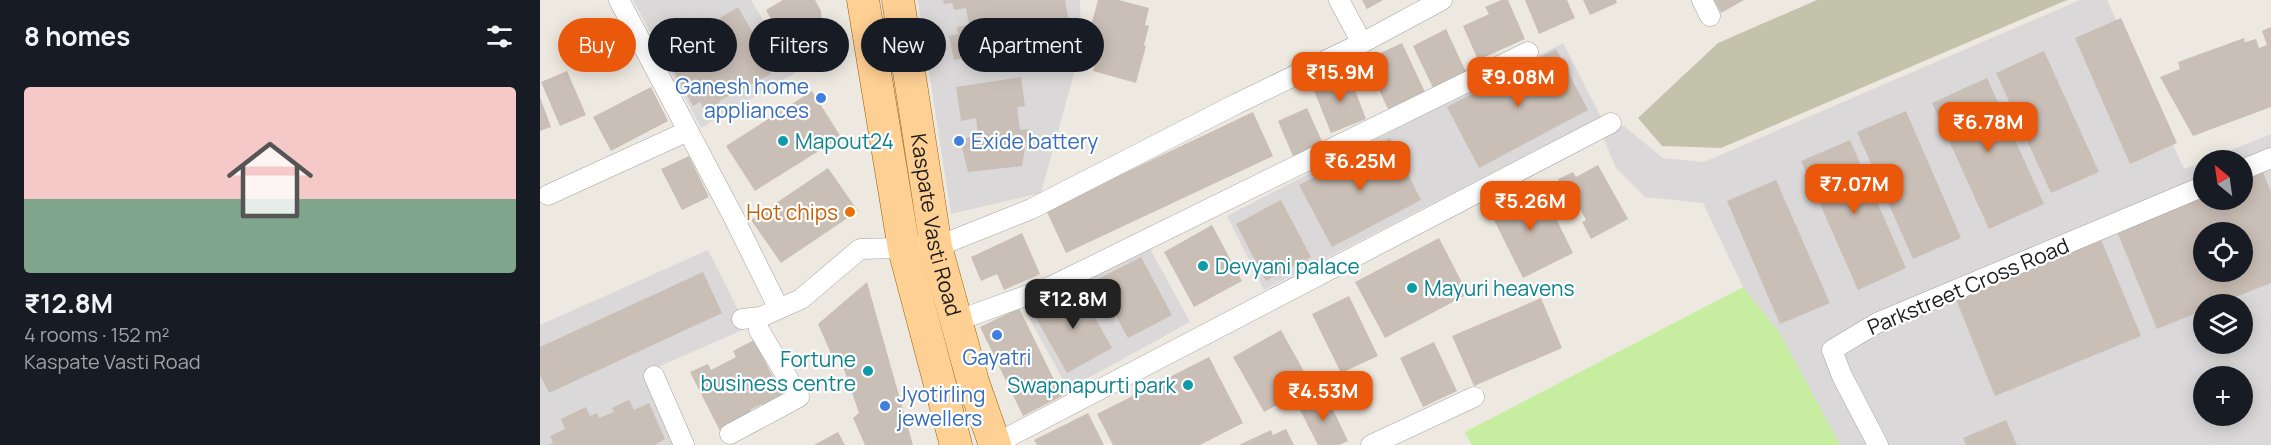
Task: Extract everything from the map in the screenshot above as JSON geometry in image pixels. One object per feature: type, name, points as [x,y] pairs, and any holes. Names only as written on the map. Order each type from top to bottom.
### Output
[{"type":"main road","name":"Kaspate Vasti Road","points":[[863,0],[904,249],[956,445]]},
{"type":"main road","name":"Kaspate Vasti Road","points":[[898,0],[936,247],[973,382],[994,445]]},
{"type":"street","points":[[619,0],[734,216],[779,309]]},
{"type":"street","points":[[1339,0],[1362,43]]},
{"type":"street","points":[[742,319],[761,317],[801,299],[861,249],[936,247],[1031,209],[1236,104],[1362,43],[1442,0]]},
{"type":"street","points":[[956,321],[1050,287],[1528,52]]},
{"type":"street","points":[[994,445],[1611,123]]},
{"type":"street","points":[[548,195],[688,131]]},
{"type":"street","points":[[2253,165],[2271,158]]},
{"type":"street","name":"Parkstreet Cross Road","points":[[1878,445],[1842,376],[1833,350],[1877,323],[2193,191]]},
{"type":"street","points":[[730,434],[799,397],[759,330]]},
{"type":"street","points":[[654,376],[684,445]]},
{"type":"street","points":[[1371,445],[1474,397]]},
{"type":"shaded area","points":[[633,0],[751,0],[762,18],[749,18],[749,72],[795,73],[701,128],[671,72],[737,72],[737,18],[648,18],[648,28]]},
{"type":"shaded area","points":[[918,0],[1080,0],[1080,18],[958,18],[958,72],[1074,72],[1041,193],[951,214],[929,72],[946,72],[946,18],[921,18]]},
{"type":"shaded area","points":[[1817,0],[2067,0],[1721,148],[1662,146],[1638,118],[1718,43]]},
{"type":"shaded area","points":[[2080,0],[2107,0],[2184,169],[2193,166],[2193,210],[2253,210],[2253,150],[2232,150],[2271,134],[2271,445],[1840,445],[1781,335],[1743,287],[1703,203],[1645,197],[1616,168],[1603,137],[1614,128],[1624,126],[1663,158],[1704,162]]},
{"type":"shaded area","points":[[1563,43],[1601,117],[1264,290],[1227,216]]},
{"type":"shaded area","points":[[1148,245],[1190,322],[1068,389],[1026,312]]},
{"type":"shaded area","points":[[708,250],[747,328],[651,370],[690,445],[540,445],[540,325]]},
{"type":"green space","points":[[1743,287],[1781,335],[1840,445],[1472,445],[1465,432]]},
{"type":"building","points":[[783,0],[815,0],[821,11],[822,18],[771,18],[766,10]]},
{"type":"building","points":[[943,0],[1065,0],[1068,18],[968,18],[966,8],[954,10],[952,3],[944,4]]},
{"type":"building","points":[[1098,0],[1119,0],[1149,8],[1145,25],[1149,26],[1144,45],[1146,46],[1136,83],[1097,72],[1104,72],[1104,18],[1093,18]]},
{"type":"building","points":[[1362,0],[1383,0],[1367,9]]},
{"type":"building","points":[[1501,0],[1508,0],[1525,39],[1478,60],[1463,26],[1489,14],[1485,7]]},
{"type":"building","points":[[1525,0],[1567,0],[1575,18],[1539,34]]},
{"type":"building","points":[[1583,0],[1616,0],[1617,3],[1590,15]]},
{"type":"building","points":[[1714,0],[1744,0],[1721,13]]},
{"type":"building","points":[[738,7],[749,26],[749,72],[770,72],[771,74],[719,101],[720,103],[705,111],[700,102],[693,106],[674,72],[737,72],[737,18],[720,18]]},
{"type":"building","points":[[2121,18],[2177,143],[2130,164],[2075,38]]},
{"type":"building","points":[[2271,27],[2271,107],[2193,136],[2160,77],[2180,69],[2178,62],[2244,38],[2245,42],[2256,39],[2259,48],[2267,45],[2262,31]]},
{"type":"building","points":[[1446,29],[1467,74],[1434,90],[1413,46]]},
{"type":"building","points":[[958,34],[958,59],[954,60],[949,36]]},
{"type":"building","points":[[1402,43],[1425,92],[1388,109],[1365,60]]},
{"type":"building","points":[[1556,49],[1588,110],[1479,168],[1447,107]]},
{"type":"building","points":[[2044,51],[2099,172],[2051,193],[1996,73]]},
{"type":"building","points":[[567,72],[586,115],[560,126],[541,82]]},
{"type":"building","points":[[1349,74],[1366,119],[1331,133],[1313,88]]},
{"type":"building","points":[[1021,77],[1025,106],[1017,107],[1020,130],[1028,129],[1022,166],[968,172],[960,139],[978,136],[976,118],[961,121],[956,87]]},
{"type":"building","points":[[1987,78],[2044,204],[1989,229],[1932,103]]},
{"type":"building","points":[[651,87],[668,121],[611,151],[593,117]]},
{"type":"building","name":"Mapout24","points":[[812,91],[841,137],[755,191],[726,146]]},
{"type":"building","points":[[540,97],[551,127],[540,131]]},
{"type":"building","points":[[1307,108],[1325,148],[1295,161],[1278,121]]},
{"type":"building","points":[[1906,111],[1961,238],[1913,259],[1857,132]]},
{"type":"building","points":[[1253,112],[1273,156],[1066,253],[1046,210]]},
{"type":"building","points":[[1390,138],[1421,200],[1332,247],[1299,185]]},
{"type":"building","points":[[1850,140],[1906,268],[1858,290],[1801,161]]},
{"type":"building","points":[[689,156],[709,197],[682,210],[661,169]]},
{"type":"building","points":[[1598,165],[1628,219],[1591,239],[1582,222],[1586,220],[1573,196],[1569,198],[1558,179],[1573,172],[1576,177]]},
{"type":"building","points":[[828,168],[858,211],[781,263],[751,220]]},
{"type":"building","points":[[2262,170],[2271,192],[2271,283],[2243,294],[2193,294],[2193,314],[2157,329],[2116,229],[2193,198],[2193,210],[2253,210],[2253,174]]},
{"type":"building","points":[[1776,180],[1830,303],[1780,324],[1727,201]]},
{"type":"building","points":[[1518,191],[1524,202],[1543,192],[1573,253],[1523,278],[1487,206]]},
{"type":"building","points":[[1281,200],[1311,257],[1266,281],[1236,224]]},
{"type":"building","name":"Devyani palace","points":[[1212,225],[1242,281],[1194,307],[1164,252]]},
{"type":"building","points":[[1022,233],[1040,274],[1004,290],[997,274],[981,281],[971,257]]},
{"type":"building","points":[[2100,237],[2141,336],[1995,396],[1955,297]]},
{"type":"building","name":"Mayuri heavens","points":[[1439,238],[1468,294],[1385,338],[1355,282]]},
{"type":"building","points":[[1141,257],[1172,315],[1128,338],[1096,280]]},
{"type":"building","points":[[703,272],[722,313],[549,393],[540,375],[540,347]]},
{"type":"building","name":"Fortune business centre","points":[[867,282],[913,445],[865,445],[853,418],[859,413],[839,355],[833,358],[818,324]]},
{"type":"building","points":[[1078,288],[1112,348],[1067,373],[1033,313]]},
{"type":"building","points":[[1349,296],[1378,356],[1341,373],[1312,314]]},
{"type":"building","points":[[1541,298],[1562,348],[1474,386],[1452,336]]},
{"type":"building","points":[[1019,308],[1062,396],[1023,416],[980,327]]},
{"type":"building","points":[[1281,330],[1312,386],[1264,412],[1233,357]]},
{"type":"building","points":[[754,340],[784,398],[763,408],[762,404],[750,410],[753,415],[720,431],[690,372],[708,364],[711,370],[736,357],[733,351]]},
{"type":"building","points":[[1434,342],[1457,391],[1423,407],[1400,358]]},
{"type":"building","name":"Swapnapurti park","points":[[1209,357],[1243,423],[1200,445],[1113,445],[1097,414]]},
{"type":"building","points":[[1325,393],[1348,441],[1339,445],[1318,445],[1298,406]]},
{"type":"building","points":[[629,400],[634,410],[649,403],[665,439],[655,445],[548,445],[553,443],[550,436],[565,429],[561,419],[586,407],[590,416],[597,413],[599,418],[614,412],[612,408]]},
{"type":"building","points":[[1088,413],[1104,445],[1037,445],[1034,440]]},
{"type":"building","points":[[2006,420],[2017,445],[1966,445],[1963,438]]},
{"type":"building","points":[[1286,429],[1294,445],[1239,445],[1271,430],[1273,435]]},
{"type":"building","points":[[838,432],[845,445],[814,445]]},
{"type":"place","name":"Ganesh home appliances","points":[[821,98]]},
{"type":"place","name":"Mapout24","points":[[783,141]]},
{"type":"place","name":"Exide battery","points":[[959,141]]},
{"type":"place","name":"Hot chips","points":[[850,212]]},
{"type":"place","name":"Devyani palace","points":[[1203,266]]},
{"type":"place","name":"Mayuri heavens","points":[[1412,288]]},
{"type":"place","name":"Gayatri","points":[[997,335]]},
{"type":"place","name":"Fortune business centre","points":[[868,371]]},
{"type":"place","name":"Swapnapurti park","points":[[1188,385]]},
{"type":"place","name":"Jyotirling jewellers","points":[[885,406]]}]
